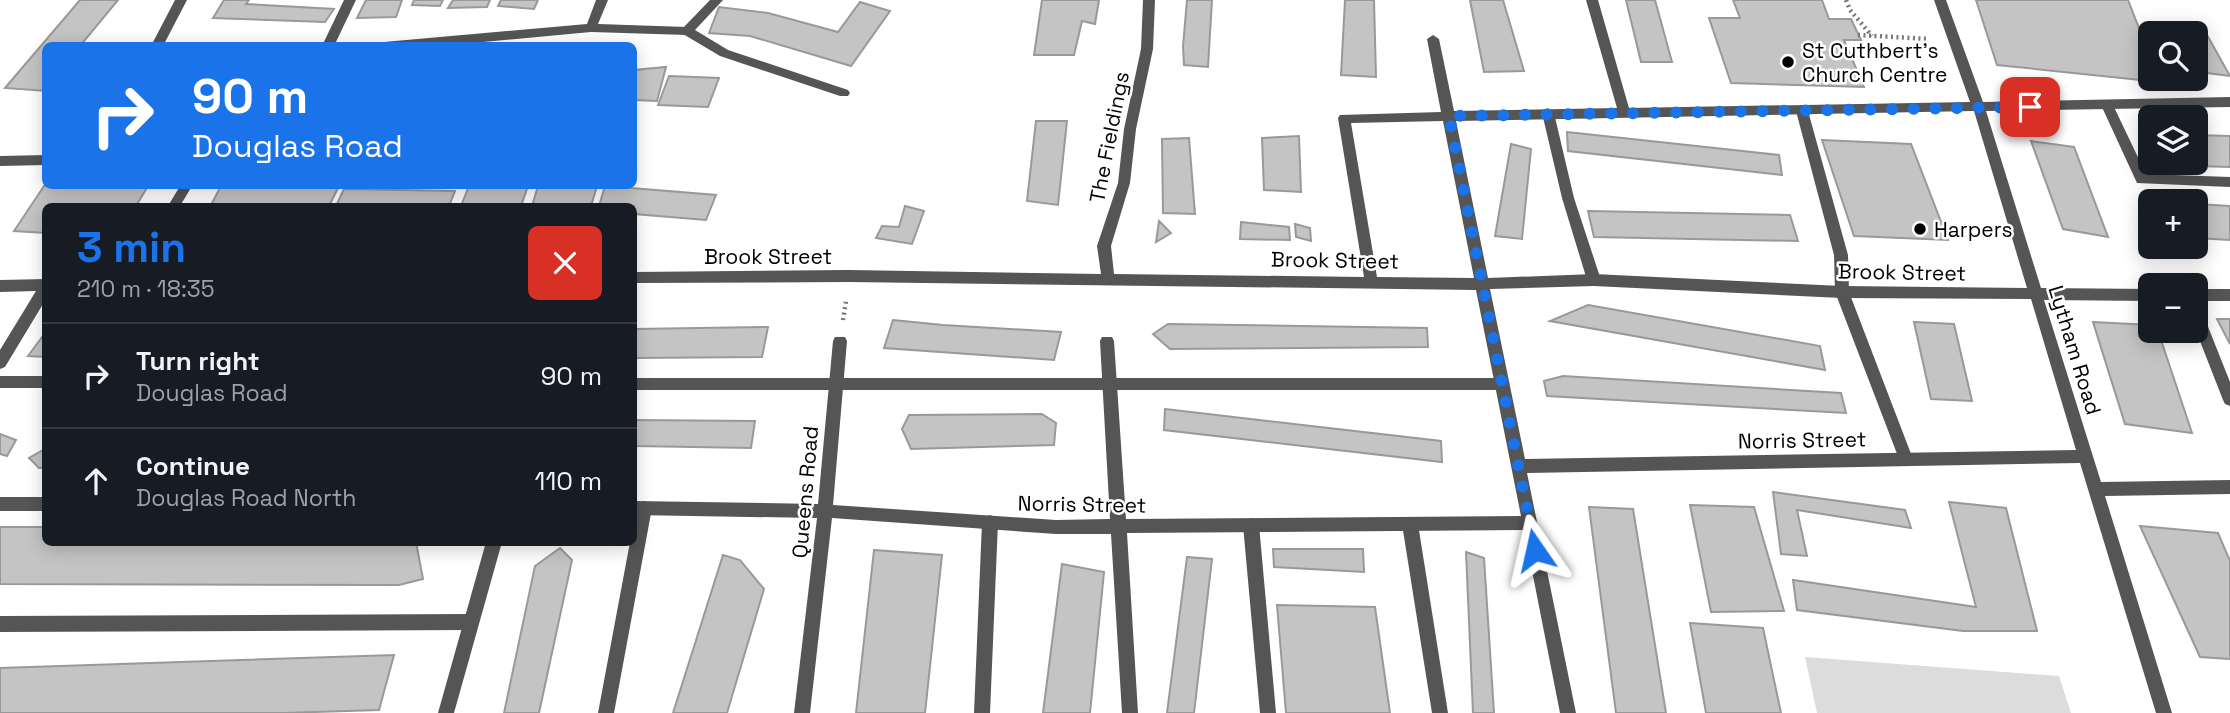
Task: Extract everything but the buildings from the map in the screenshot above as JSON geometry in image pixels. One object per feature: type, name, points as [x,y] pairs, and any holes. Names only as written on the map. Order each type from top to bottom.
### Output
[{"type":"street","points":[[159,42],[181,0]]},
{"type":"street","points":[[330,42],[350,0]]},
{"type":"street","points":[[591,28],[602,0]]},
{"type":"street","points":[[687,31],[717,0]]},
{"type":"street","name":"The Fieldings","points":[[1108,280],[1104,246],[1124,183],[1130,129],[1147,49],[1149,0]]},
{"type":"street","points":[[1592,0],[1625,114]]},
{"type":"street","name":"Lytham Road","points":[[1941,0],[1979,109],[2164,713]]},
{"type":"street","points":[[430,42],[591,28],[687,31],[724,53],[844,93]]},
{"type":"street","points":[[1433,39],[1568,713]]},
{"type":"street","points":[[1371,281],[1344,118],[1548,113],[1979,109],[2230,102]]},
{"type":"street","points":[[2107,105],[2142,179],[2230,182]]},
{"type":"street","points":[[1802,111],[1841,254],[1842,292],[1906,459]]},
{"type":"street","points":[[1548,113],[1568,198],[1594,280]]},
{"type":"street","points":[[0,160],[42,160]]},
{"type":"street","name":"Brook Street","points":[[637,278],[849,276],[1482,284],[1594,280],[1842,292],[2138,295]]},
{"type":"street","points":[[0,286],[42,285]]},
{"type":"street","points":[[0,363],[42,292]]},
{"type":"street","points":[[2208,295],[2230,295]]},
{"type":"street","points":[[2208,339],[2225,375],[2230,400]]},
{"type":"street","name":"Queens Road","points":[[802,713],[825,511],[839,341]]},
{"type":"street","points":[[1107,341],[1130,713]]},
{"type":"street","points":[[0,382],[42,382]]},
{"type":"street","points":[[637,384],[1502,384]]},
{"type":"street","name":"Norris Street","points":[[1518,466],[2085,456]]},
{"type":"street","points":[[2096,489],[2230,487]]},
{"type":"street","points":[[0,504],[42,504]]},
{"type":"street","name":"Norris Street","points":[[639,508],[825,511],[1056,527],[1530,523]]},
{"type":"street","points":[[982,713],[990,522]]},
{"type":"street","points":[[1410,524],[1440,713]]},
{"type":"street","points":[[1251,525],[1268,713]]},
{"type":"street","points":[[446,713],[493,546]]},
{"type":"street","points":[[607,713],[633,546]]},
{"type":"street","points":[[0,624],[471,622]]},
{"type":"path","points":[[1846,0],[1850,10],[1873,36]]},
{"type":"path","points":[[1858,36],[1955,40]]},
{"type":"path","points":[[839,341],[849,276]]},
{"type":"shaded area","points":[[1805,657],[2059,676],[2071,713],[1817,713]]},
{"type":"place","name":"St Cuthbert's Church Centre","points":[[1788,62]]},
{"type":"place","name":"Harpers","points":[[1920,229]]},
{"type":"route","points":[[1535,550],[1449,116],[2030,107]]}]
